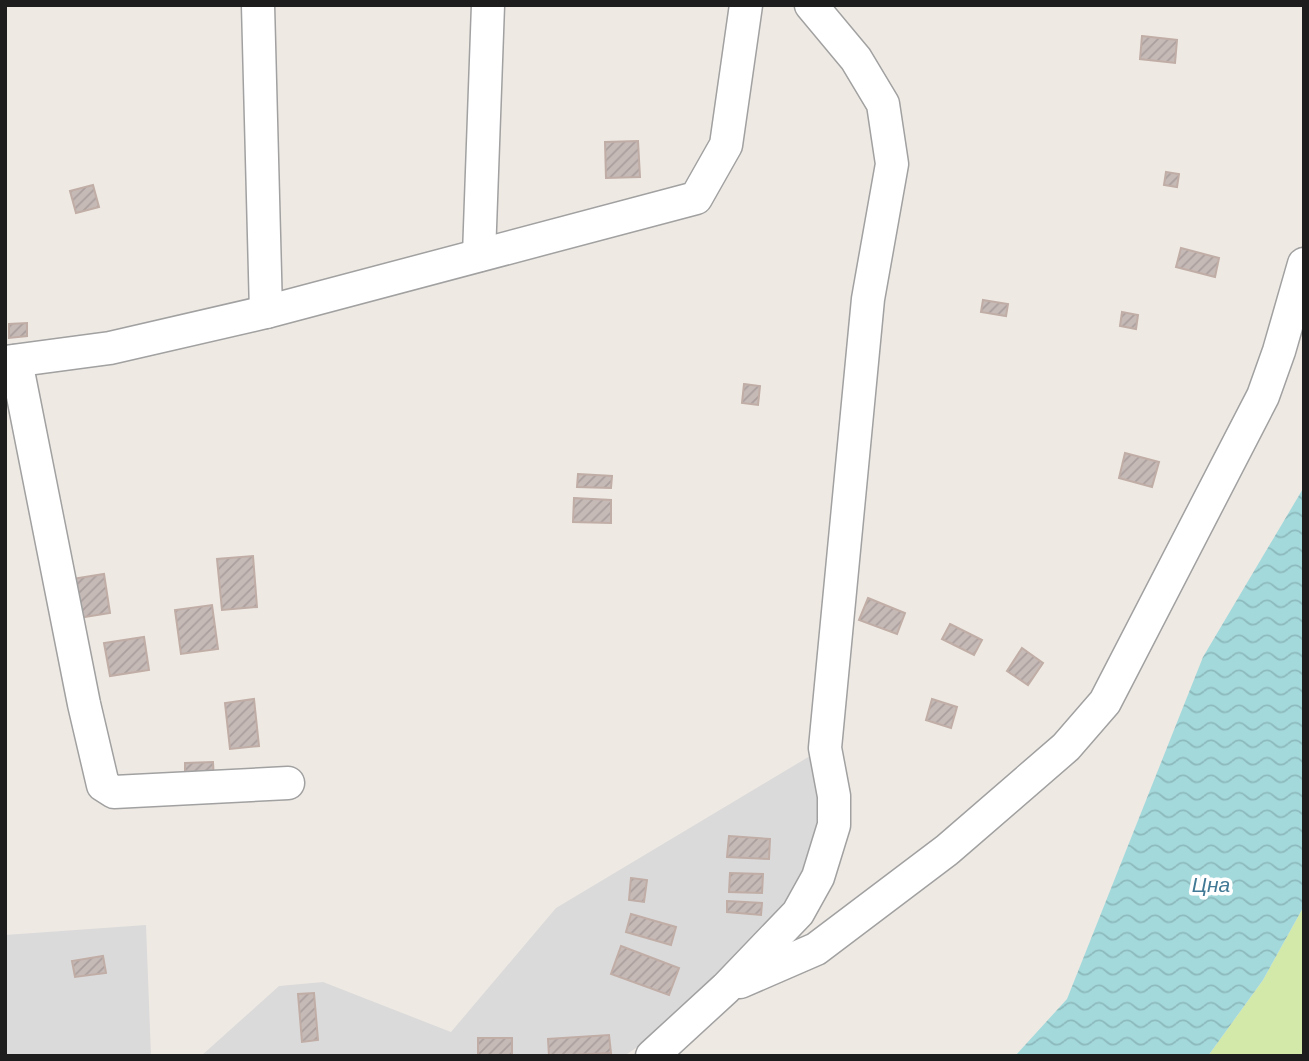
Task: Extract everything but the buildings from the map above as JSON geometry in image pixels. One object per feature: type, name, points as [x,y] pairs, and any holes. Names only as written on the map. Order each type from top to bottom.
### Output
[{"type":"street","points":[[258,5],[266,312]]},
{"type":"street","points":[[479,256],[488,5]]},
{"type":"street","points":[[288,783],[114,792],[103,785],[10,361],[110,348],[266,312],[696,198],[726,145],[746,5]]},
{"type":"street","points":[[652,1056],[726,988],[798,912],[818,877],[834,825],[835,796],[825,748],[868,299],[892,163],[883,104],[856,58],[811,5]]},
{"type":"street","points":[[726,988],[816,949],[947,850],[1066,747],[1105,702],[1263,396],[1304,264]]},
{"type":"shaded area","points":[[825,747],[833,839],[806,890],[654,1036],[624,1056],[201,1056],[279,986],[323,982],[451,1032],[556,908]]},
{"type":"shaded area","points":[[146,925],[151,1056],[5,1056],[5,935]]},
{"type":"green space","points":[[1304,906],[1304,1056],[1208,1056],[1263,980]]},
{"type":"water","name":"Цна","points":[[1304,487],[1304,906],[1263,980],[1208,1056],[1015,1056],[1067,999],[1203,657]]}]
